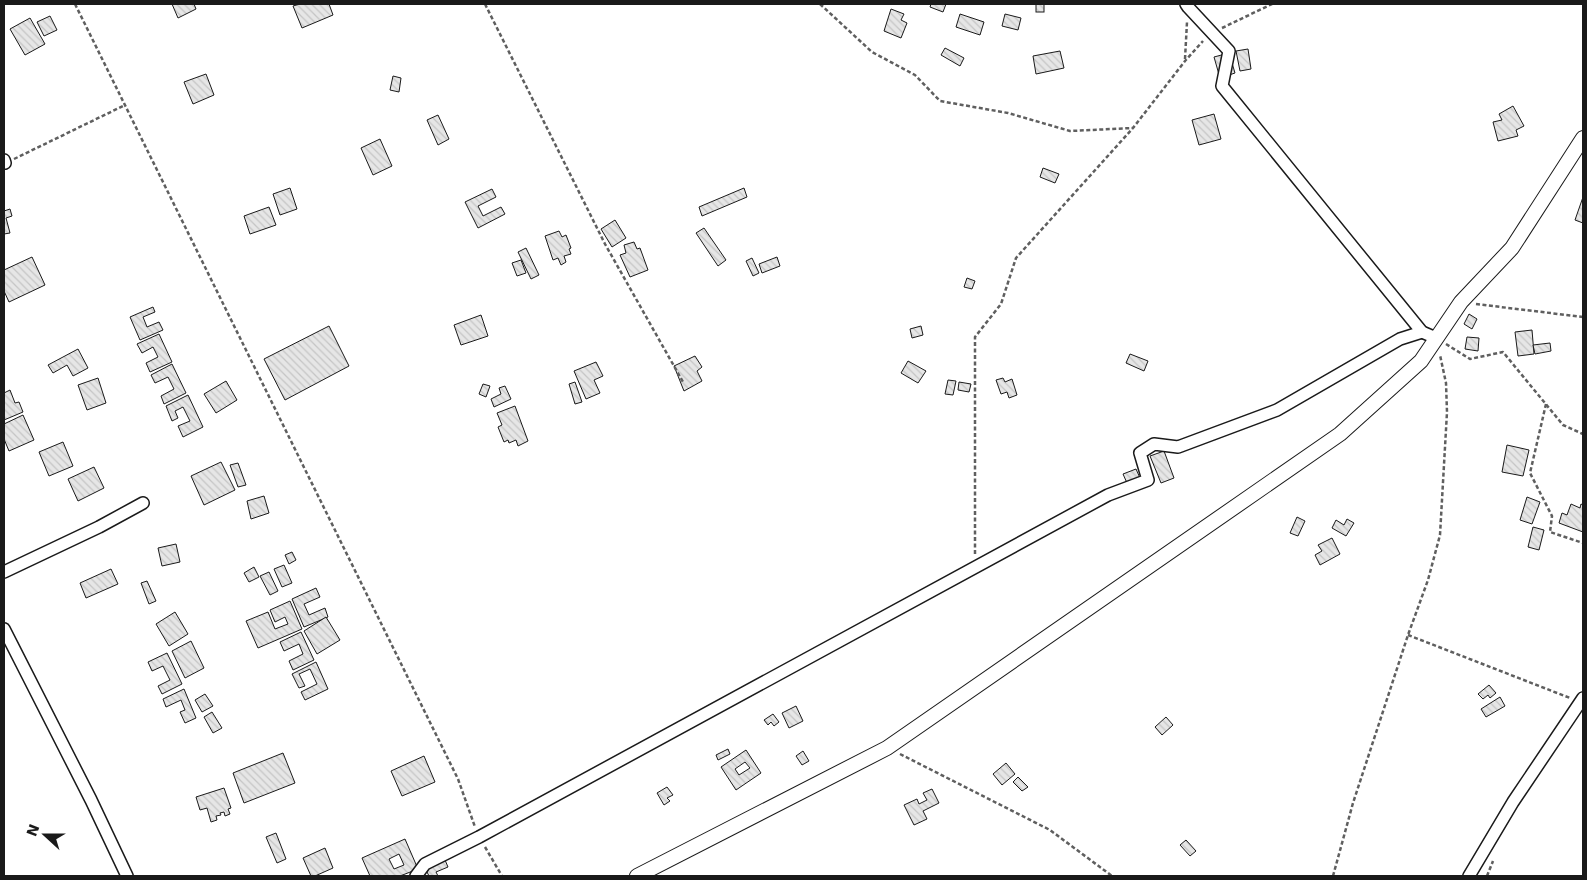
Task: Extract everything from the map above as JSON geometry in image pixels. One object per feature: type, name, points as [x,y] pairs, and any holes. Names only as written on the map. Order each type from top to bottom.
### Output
[{"type":"street","points":[[1187,6],[1229,51],[1222,86],[1422,332],[1436,338]]},
{"type":"street","points":[[636,876],[886,748],[1340,434],[1421,361],[1461,302],[1512,248],[1583,138]]},
{"type":"street","points":[[416,876],[425,864],[479,837],[1108,495],[1148,480],[1140,453],[1154,444],[1178,447],[1277,410],[1400,339],[1422,332]]},
{"type":"street","points":[[4,572],[99,527],[143,503]]},
{"type":"street","points":[[4,629],[91,800],[127,876]]},
{"type":"street","points":[[1468,876],[1513,802],[1582,700]]},
{"type":"path","points":[[75,4],[458,779],[479,837],[502,876]]},
{"type":"path","points":[[485,4],[605,244],[683,382]]},
{"type":"path","points":[[820,4],[872,52],[915,75],[940,101],[1008,113],[1070,131],[1133,128]]},
{"type":"path","points":[[975,568],[975,337],[1001,304],[1016,258],[1133,128],[1185,61],[1212,32],[1272,4]]},
{"type":"path","points":[[1185,61],[1187,6]]},
{"type":"path","points":[[4,162],[125,105]]},
{"type":"path","points":[[1461,302],[1583,317]]},
{"type":"path","points":[[1436,338],[1470,359],[1503,352],[1563,425],[1583,434]]},
{"type":"path","points":[[1333,876],[1354,803],[1408,635],[1428,580],[1440,535],[1448,412],[1446,384],[1436,338]]},
{"type":"path","points":[[1546,404],[1530,473],[1552,516],[1550,532],[1583,543]]},
{"type":"path","points":[[1408,635],[1582,700]]},
{"type":"path","points":[[886,748],[1050,830],[1112,876]]},
{"type":"building","points":[[172,4],[194,4],[196,9],[178,18]]},
{"type":"building","points":[[300,4],[329,4],[333,15],[302,28],[293,6]]},
{"type":"building","points":[[931,4],[946,4],[943,12],[930,7]]},
{"type":"building","points":[[1036,4],[1044,4],[1044,12],[1036,12]]},
{"type":"building","points":[[891,9],[904,14],[901,20],[907,23],[901,38],[884,31]]},
{"type":"building","points":[[960,14],[984,22],[980,35],[956,27]]},
{"type":"building","points":[[1005,14],[1021,18],[1018,30],[1002,26]]},
{"type":"building","points":[[50,16],[57,30],[44,36],[37,22]]},
{"type":"building","points":[[30,18],[45,44],[25,55],[10,29]]},
{"type":"building","points":[[945,48],[964,58],[960,66],[941,55]]},
{"type":"building","points":[[1248,49],[1251,69],[1240,71],[1236,51]]},
{"type":"building","points":[[1060,51],[1064,68],[1036,74],[1033,56]]},
{"type":"building","points":[[1229,53],[1235,73],[1220,78],[1214,57]]},
{"type":"building","points":[[206,74],[214,95],[193,104],[184,82]]},
{"type":"building","points":[[393,76],[401,78],[399,92],[390,90]]},
{"type":"building","points":[[1513,106],[1524,126],[1516,130],[1518,136],[1498,141],[1493,122],[1502,120],[1499,114]]},
{"type":"building","points":[[1214,114],[1221,139],[1199,145],[1192,120]]},
{"type":"building","points":[[438,115],[449,139],[438,145],[427,120]]},
{"type":"building","points":[[380,139],[392,166],[373,175],[361,148]]},
{"type":"building","points":[[1043,168],[1059,174],[1055,183],[1040,177]]},
{"type":"building","points":[[290,188],[297,209],[280,215],[273,194]]},
{"type":"building","points":[[744,188],[747,197],[702,216],[699,207]]},
{"type":"building","points":[[492,189],[496,197],[478,206],[483,216],[501,207],[505,214],[478,228],[465,202]]},
{"type":"building","points":[[1583,197],[1583,223],[1575,220]]},
{"type":"building","points":[[269,207],[276,225],[250,234],[244,216]]},
{"type":"building","points":[[10,209],[12,216],[6,218],[10,233],[4,234],[4,211]]},
{"type":"building","points":[[615,220],[626,238],[612,247],[601,229]]},
{"type":"building","points":[[704,228],[726,260],[718,266],[696,233]]},
{"type":"building","points":[[559,231],[562,237],[566,235],[571,248],[569,249],[571,254],[564,256],[566,262],[561,265],[558,258],[553,260],[545,236]]},
{"type":"building","points":[[634,242],[637,249],[640,248],[648,270],[630,277],[620,255],[626,253],[624,245]]},
{"type":"building","points":[[526,248],[539,275],[531,279],[518,252]]},
{"type":"building","points":[[32,257],[45,285],[9,302],[4,291],[4,270]]},
{"type":"building","points":[[777,257],[780,266],[762,273],[759,264]]},
{"type":"building","points":[[752,258],[759,273],[753,276],[746,261]]},
{"type":"building","points":[[521,260],[526,273],[517,276],[512,263]]},
{"type":"building","points":[[967,278],[975,281],[972,289],[964,287]]},
{"type":"building","points":[[153,307],[155,312],[143,317],[147,327],[159,322],[163,330],[140,340],[130,317]]},
{"type":"building","points":[[1469,314],[1477,319],[1472,329],[1464,324]]},
{"type":"building","points":[[481,315],[488,336],[461,345],[454,325]]},
{"type":"building","points":[[329,326],[349,366],[285,400],[264,359]]},
{"type":"building","points":[[921,326],[923,335],[912,338],[910,329]]},
{"type":"building","points":[[1532,330],[1534,354],[1518,356],[1515,332]]},
{"type":"building","points":[[159,334],[172,362],[150,372],[146,363],[158,357],[153,347],[142,353],[137,344]]},
{"type":"building","points":[[1467,337],[1479,338],[1478,351],[1465,349]]},
{"type":"building","points":[[1550,343],[1551,351],[1535,354],[1533,345]]},
{"type":"building","points":[[78,349],[88,368],[73,376],[67,365],[53,373],[48,365]]},
{"type":"building","points":[[1130,354],[1148,361],[1144,371],[1126,363]]},
{"type":"building","points":[[695,356],[702,367],[697,371],[702,381],[684,391],[674,366]]},
{"type":"building","points":[[908,361],[926,371],[918,383],[901,373]]},
{"type":"building","points":[[596,362],[603,376],[594,380],[600,393],[586,399],[574,371]]},
{"type":"building","points":[[172,364],[186,393],[164,404],[161,396],[174,389],[168,377],[155,383],[151,375]]},
{"type":"building","points":[[98,378],[106,403],[87,410],[78,385]]},
{"type":"building","points":[[1003,378],[1005,382],[1012,379],[1017,395],[1009,398],[1007,392],[1001,394],[996,380]]},
{"type":"building","points":[[948,380],[956,381],[953,395],[945,394]]},
{"type":"building","points":[[226,381],[237,400],[216,413],[204,394]]},
{"type":"building","points":[[575,382],[582,402],[575,404],[569,384]]},
{"type":"building","points":[[959,382],[971,384],[969,392],[958,390]]},
{"type":"building","points":[[483,384],[490,386],[486,397],[479,394]]},
{"type":"building","points":[[505,386],[511,399],[494,407],[491,399],[501,394],[499,388]]},
{"type":"building","points":[[10,390],[15,403],[19,402],[23,412],[4,420],[4,393]]},
{"type":"building","points":[[188,395],[203,427],[183,437],[178,426],[190,421],[183,407],[175,411],[178,418],[172,421],[166,406]]},
{"type":"building","points":[[515,406],[528,441],[518,446],[516,440],[509,443],[508,440],[504,442],[498,427],[502,425],[497,413]]},
{"type":"building","points":[[23,415],[34,440],[9,451],[4,439],[4,424]]},
{"type":"building","points":[[63,442],[73,466],[49,476],[39,452]]},
{"type":"building","points":[[1507,445],[1529,450],[1523,476],[1502,472]]},
{"type":"building","points":[[1164,451],[1174,478],[1161,483],[1150,456]]},
{"type":"building","points":[[221,462],[235,490],[204,505],[191,476]]},
{"type":"building","points":[[238,463],[246,485],[238,487],[230,465]]},
{"type":"building","points":[[94,467],[104,488],[78,501],[68,479]]},
{"type":"building","points":[[1136,469],[1140,478],[1127,483],[1123,474]]},
{"type":"building","points":[[264,496],[269,513],[251,519],[247,501]]},
{"type":"building","points":[[1527,497],[1540,502],[1532,524],[1520,520]]},
{"type":"building","points":[[1571,504],[1580,508],[1581,504],[1583,505],[1583,532],[1559,523],[1562,513],[1567,515]]},
{"type":"building","points":[[1297,517],[1305,521],[1298,536],[1290,533]]},
{"type":"building","points":[[1347,519],[1354,523],[1346,536],[1332,528],[1336,520],[1344,525]]},
{"type":"building","points":[[1533,527],[1544,530],[1539,550],[1528,547]]},
{"type":"building","points":[[1332,538],[1340,554],[1320,565],[1315,555],[1322,551],[1318,545]]},
{"type":"building","points":[[176,544],[180,562],[162,566],[158,548]]},
{"type":"building","points":[[292,552],[296,560],[289,564],[285,555]]},
{"type":"building","points":[[284,565],[292,583],[282,587],[274,569]]},
{"type":"building","points":[[254,567],[259,577],[249,582],[244,573]]},
{"type":"building","points":[[111,569],[118,584],[86,598],[80,583]]},
{"type":"building","points":[[269,572],[278,591],[270,595],[260,576]]},
{"type":"building","points":[[147,581],[156,601],[149,604],[141,583]]},
{"type":"building","points":[[316,588],[320,597],[304,604],[309,615],[325,608],[328,617],[304,627],[292,599]]},
{"type":"building","points":[[290,601],[302,629],[258,648],[246,621],[268,612],[275,629],[288,624],[285,617],[275,622],[270,610]]},
{"type":"building","points":[[175,612],[188,634],[169,646],[156,624]]},
{"type":"building","points":[[326,617],[340,640],[317,654],[304,631]]},
{"type":"building","points":[[301,632],[314,660],[293,670],[289,661],[303,654],[299,644],[284,651],[280,642]]},
{"type":"building","points":[[191,641],[204,668],[185,678],[172,651]]},
{"type":"building","points":[[167,653],[182,684],[162,694],[158,686],[170,680],[163,666],[152,671],[148,662]]},
{"type":"building","points":[[316,662],[328,689],[305,700],[301,692],[317,684],[310,669],[299,674],[305,686],[299,688],[292,674]]},
{"type":"building","points":[[1489,685],[1496,693],[1490,698],[1488,695],[1483,699],[1478,694]]},
{"type":"building","points":[[184,689],[196,718],[185,723],[180,712],[185,710],[181,700],[166,707],[163,699]]},
{"type":"building","points":[[205,694],[213,706],[202,712],[195,700]]},
{"type":"building","points":[[1500,697],[1505,706],[1486,717],[1481,709]]},
{"type":"building","points":[[796,706],[803,721],[789,728],[782,713]]},
{"type":"building","points":[[212,712],[222,728],[213,733],[204,717]]},
{"type":"building","points":[[773,714],[779,722],[774,726],[771,722],[768,725],[764,720]]},
{"type":"building","points":[[1166,717],[1173,725],[1162,735],[1155,727]]},
{"type":"building","points":[[728,749],[730,754],[718,760],[716,755]]},
{"type":"building","points":[[746,750],[761,773],[736,790],[721,767]],"holes":[[[745,762],[750,768],[739,775],[735,769]]]},
{"type":"building","points":[[803,751],[809,761],[802,765],[796,756]]},
{"type":"building","points":[[283,753],[295,783],[244,803],[233,773]]},
{"type":"building","points":[[424,756],[435,782],[402,796],[391,771]]},
{"type":"building","points":[[1006,763],[1015,774],[1002,785],[993,774]]},
{"type":"building","points":[[1018,777],[1028,787],[1022,791],[1013,782]]},
{"type":"building","points":[[667,787],[673,795],[667,798],[670,801],[664,805],[657,793]]},
{"type":"building","points":[[224,788],[231,808],[228,809],[230,814],[225,816],[224,812],[220,813],[221,815],[216,816],[217,820],[211,822],[207,808],[200,810],[196,797]]},
{"type":"building","points":[[932,789],[939,803],[923,811],[927,819],[914,825],[904,805],[917,799],[919,804],[927,800],[923,793]]},
{"type":"building","points":[[276,833],[286,859],[277,863],[266,837]]},
{"type":"building","points":[[405,839],[418,869],[400,876],[370,876],[362,858]],"holes":[[[399,854],[404,865],[394,869],[389,859]]]},
{"type":"building","points":[[1186,840],[1196,851],[1190,856],[1180,845]]},
{"type":"building","points":[[325,848],[333,868],[311,876],[303,858]]},
{"type":"building","points":[[445,860],[448,867],[436,872],[438,876],[429,876],[425,868]]}]
